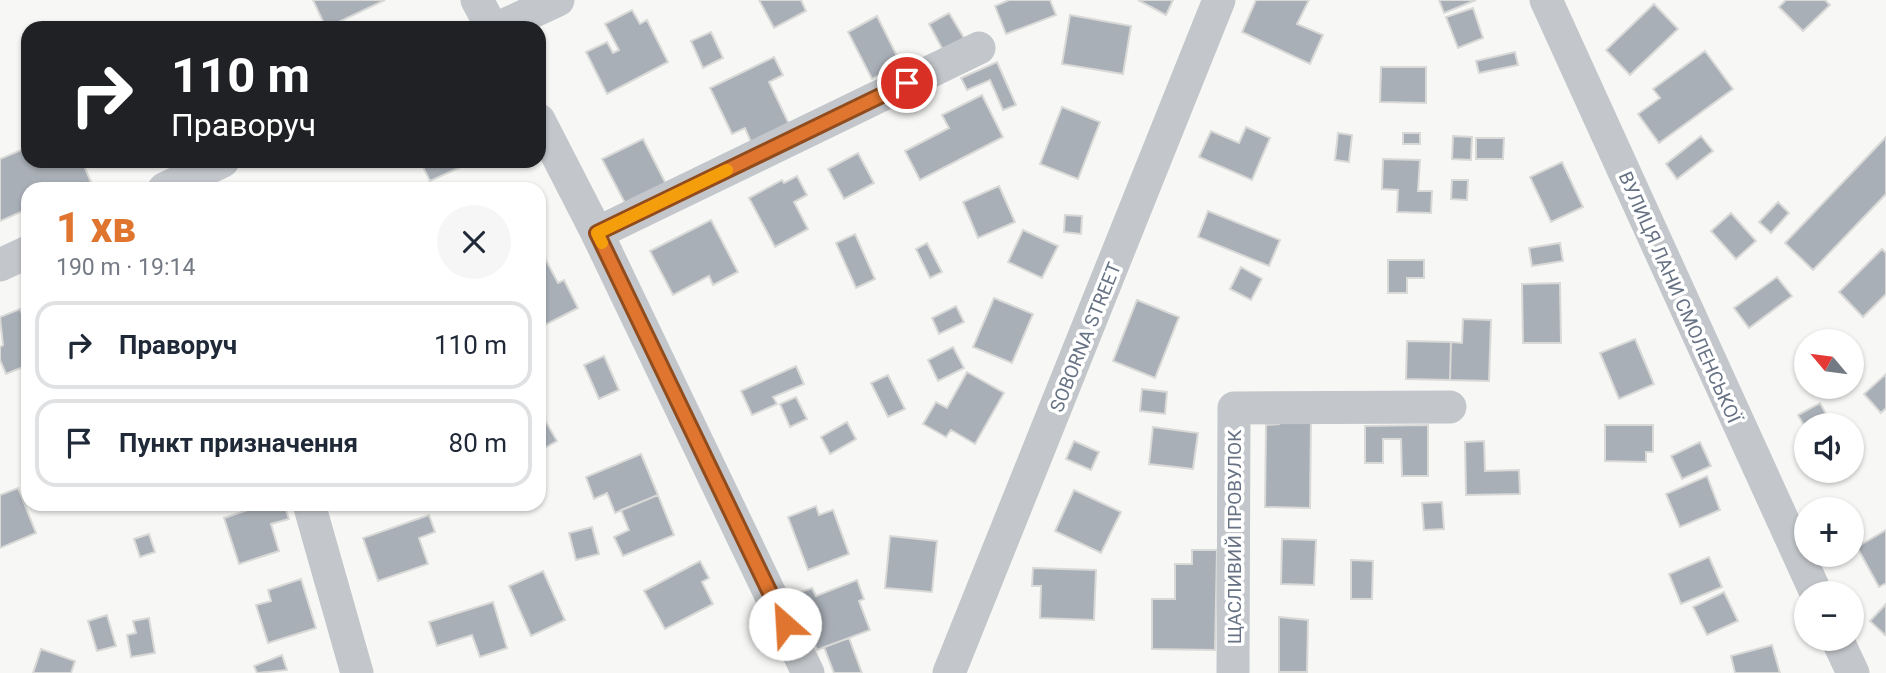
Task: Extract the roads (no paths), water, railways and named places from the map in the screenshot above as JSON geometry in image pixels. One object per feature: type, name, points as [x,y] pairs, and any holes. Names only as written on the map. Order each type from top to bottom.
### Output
[{"type":"street","points":[[477,0],[488,21]]},
{"type":"street","points":[[513,21],[558,0]]},
{"type":"street","name":"SOBORNA STREET","points":[[950,673],[1219,0]]},
{"type":"street","name":"ВУЛИЦЯ ЛАНИ СМОЛЕНСЬКОЇ","points":[[1546,0],[1811,581]]},
{"type":"street","points":[[597,233],[979,48]]},
{"type":"street","points":[[546,134],[597,233],[808,673]]},
{"type":"street","points":[[187,182],[219,172]]},
{"type":"street","points":[[0,265],[21,255]]},
{"type":"street","name":"ЩАСЛИВИЙ ПРОВУЛОК","points":[[1233,673],[1234,408],[1450,407]]},
{"type":"street","points":[[311,511],[357,673]]},
{"type":"street","points":[[1843,651],[1853,673]]}]
